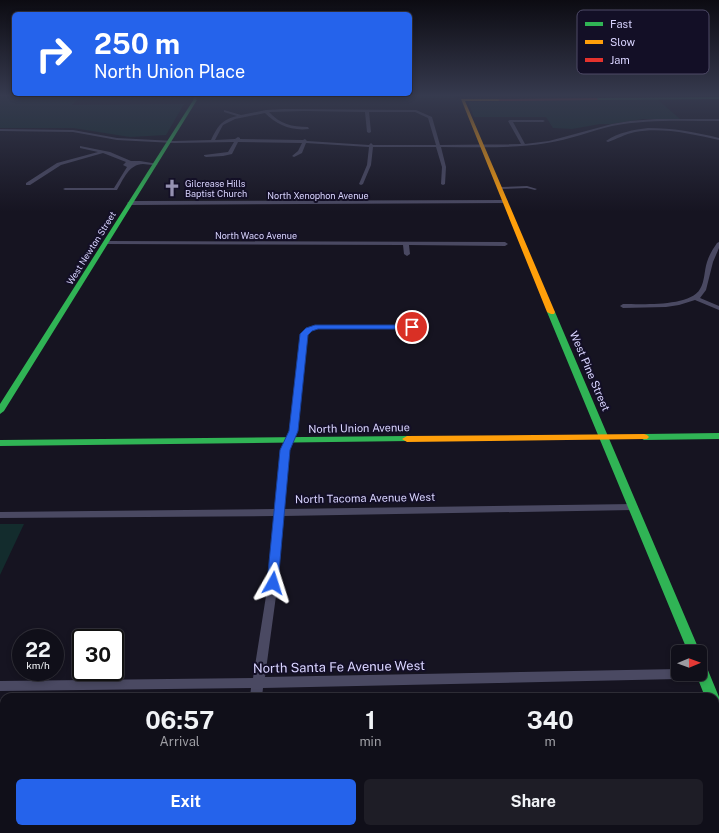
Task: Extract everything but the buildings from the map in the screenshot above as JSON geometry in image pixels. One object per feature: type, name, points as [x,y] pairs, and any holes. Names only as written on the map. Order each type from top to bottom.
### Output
[{"type":"street","points":[[93,134],[130,139],[304,140],[371,145],[438,146],[524,145],[550,142],[582,134]]},
{"type":"street","name":"West Newton Street","points":[[0,411],[174,134]]},
{"type":"street","points":[[214,139],[216,134]]},
{"type":"street","points":[[435,134],[445,172],[443,184]]},
{"type":"street","name":"West Pine Street","points":[[477,134],[691,645]]},
{"type":"street","points":[[518,134],[524,145]]},
{"type":"street","points":[[608,141],[628,134]]},
{"type":"street","points":[[701,134],[719,139]]},
{"type":"street","points":[[206,156],[230,153],[238,139]]},
{"type":"street","points":[[294,156],[300,152],[304,140]]},
{"type":"street","points":[[361,184],[369,165],[371,145]]},
{"type":"street","points":[[81,147],[102,152],[130,164]]},
{"type":"street","points":[[28,184],[59,164],[102,152]]},
{"type":"street","points":[[65,189],[115,189],[130,164],[135,162],[156,164]]},
{"type":"street","points":[[527,187],[535,189],[514,190],[500,188],[527,187]]},
{"type":"street","name":"North Xenophon Avenue","points":[[130,203],[506,202]]},
{"type":"street","name":"North Waco Avenue","points":[[106,243],[505,244]]},
{"type":"street","points":[[406,244],[407,254]]},
{"type":"street","points":[[623,306],[678,303],[696,298],[703,290],[710,258],[718,247]]},
{"type":"street","points":[[696,298],[719,308]]},
{"type":"street","points":[[257,693],[271,596],[285,450],[293,431],[302,339],[304,334],[309,329],[318,327],[412,327]]},
{"type":"street","name":"North Union Avenue","points":[[0,443],[719,436]]},
{"type":"street","name":"North Tacoma Avenue West","points":[[0,515],[201,514],[279,511],[633,507]]},
{"type":"street","name":"North Santa Fe Avenue West","points":[[0,686],[258,683],[671,674]]},
{"type":"street","points":[[705,681],[710,693]]},
{"type":"green space","points":[[110,134],[167,134],[166,135],[130,137]]},
{"type":"green space","points":[[0,524],[24,524],[0,575]]},
{"type":"traffic: fast","points":[[0,411],[174,134]]},
{"type":"traffic: fast","points":[[551,312],[691,645]]},
{"type":"traffic: fast","points":[[644,437],[719,436]]},
{"type":"traffic: fast","points":[[0,443],[407,439]]},
{"type":"traffic: fast","points":[[706,681],[710,693]]},
{"type":"traffic: slow","points":[[476,134],[551,312]]},
{"type":"traffic: slow","points":[[407,439],[644,437]]},
{"type":"place","name":"Gilcrease Hills Baptist Church","points":[[172,188]]},
{"type":"route","points":[[273,583],[285,450],[293,431],[302,339],[304,334],[309,329],[318,327],[412,327]]}]
